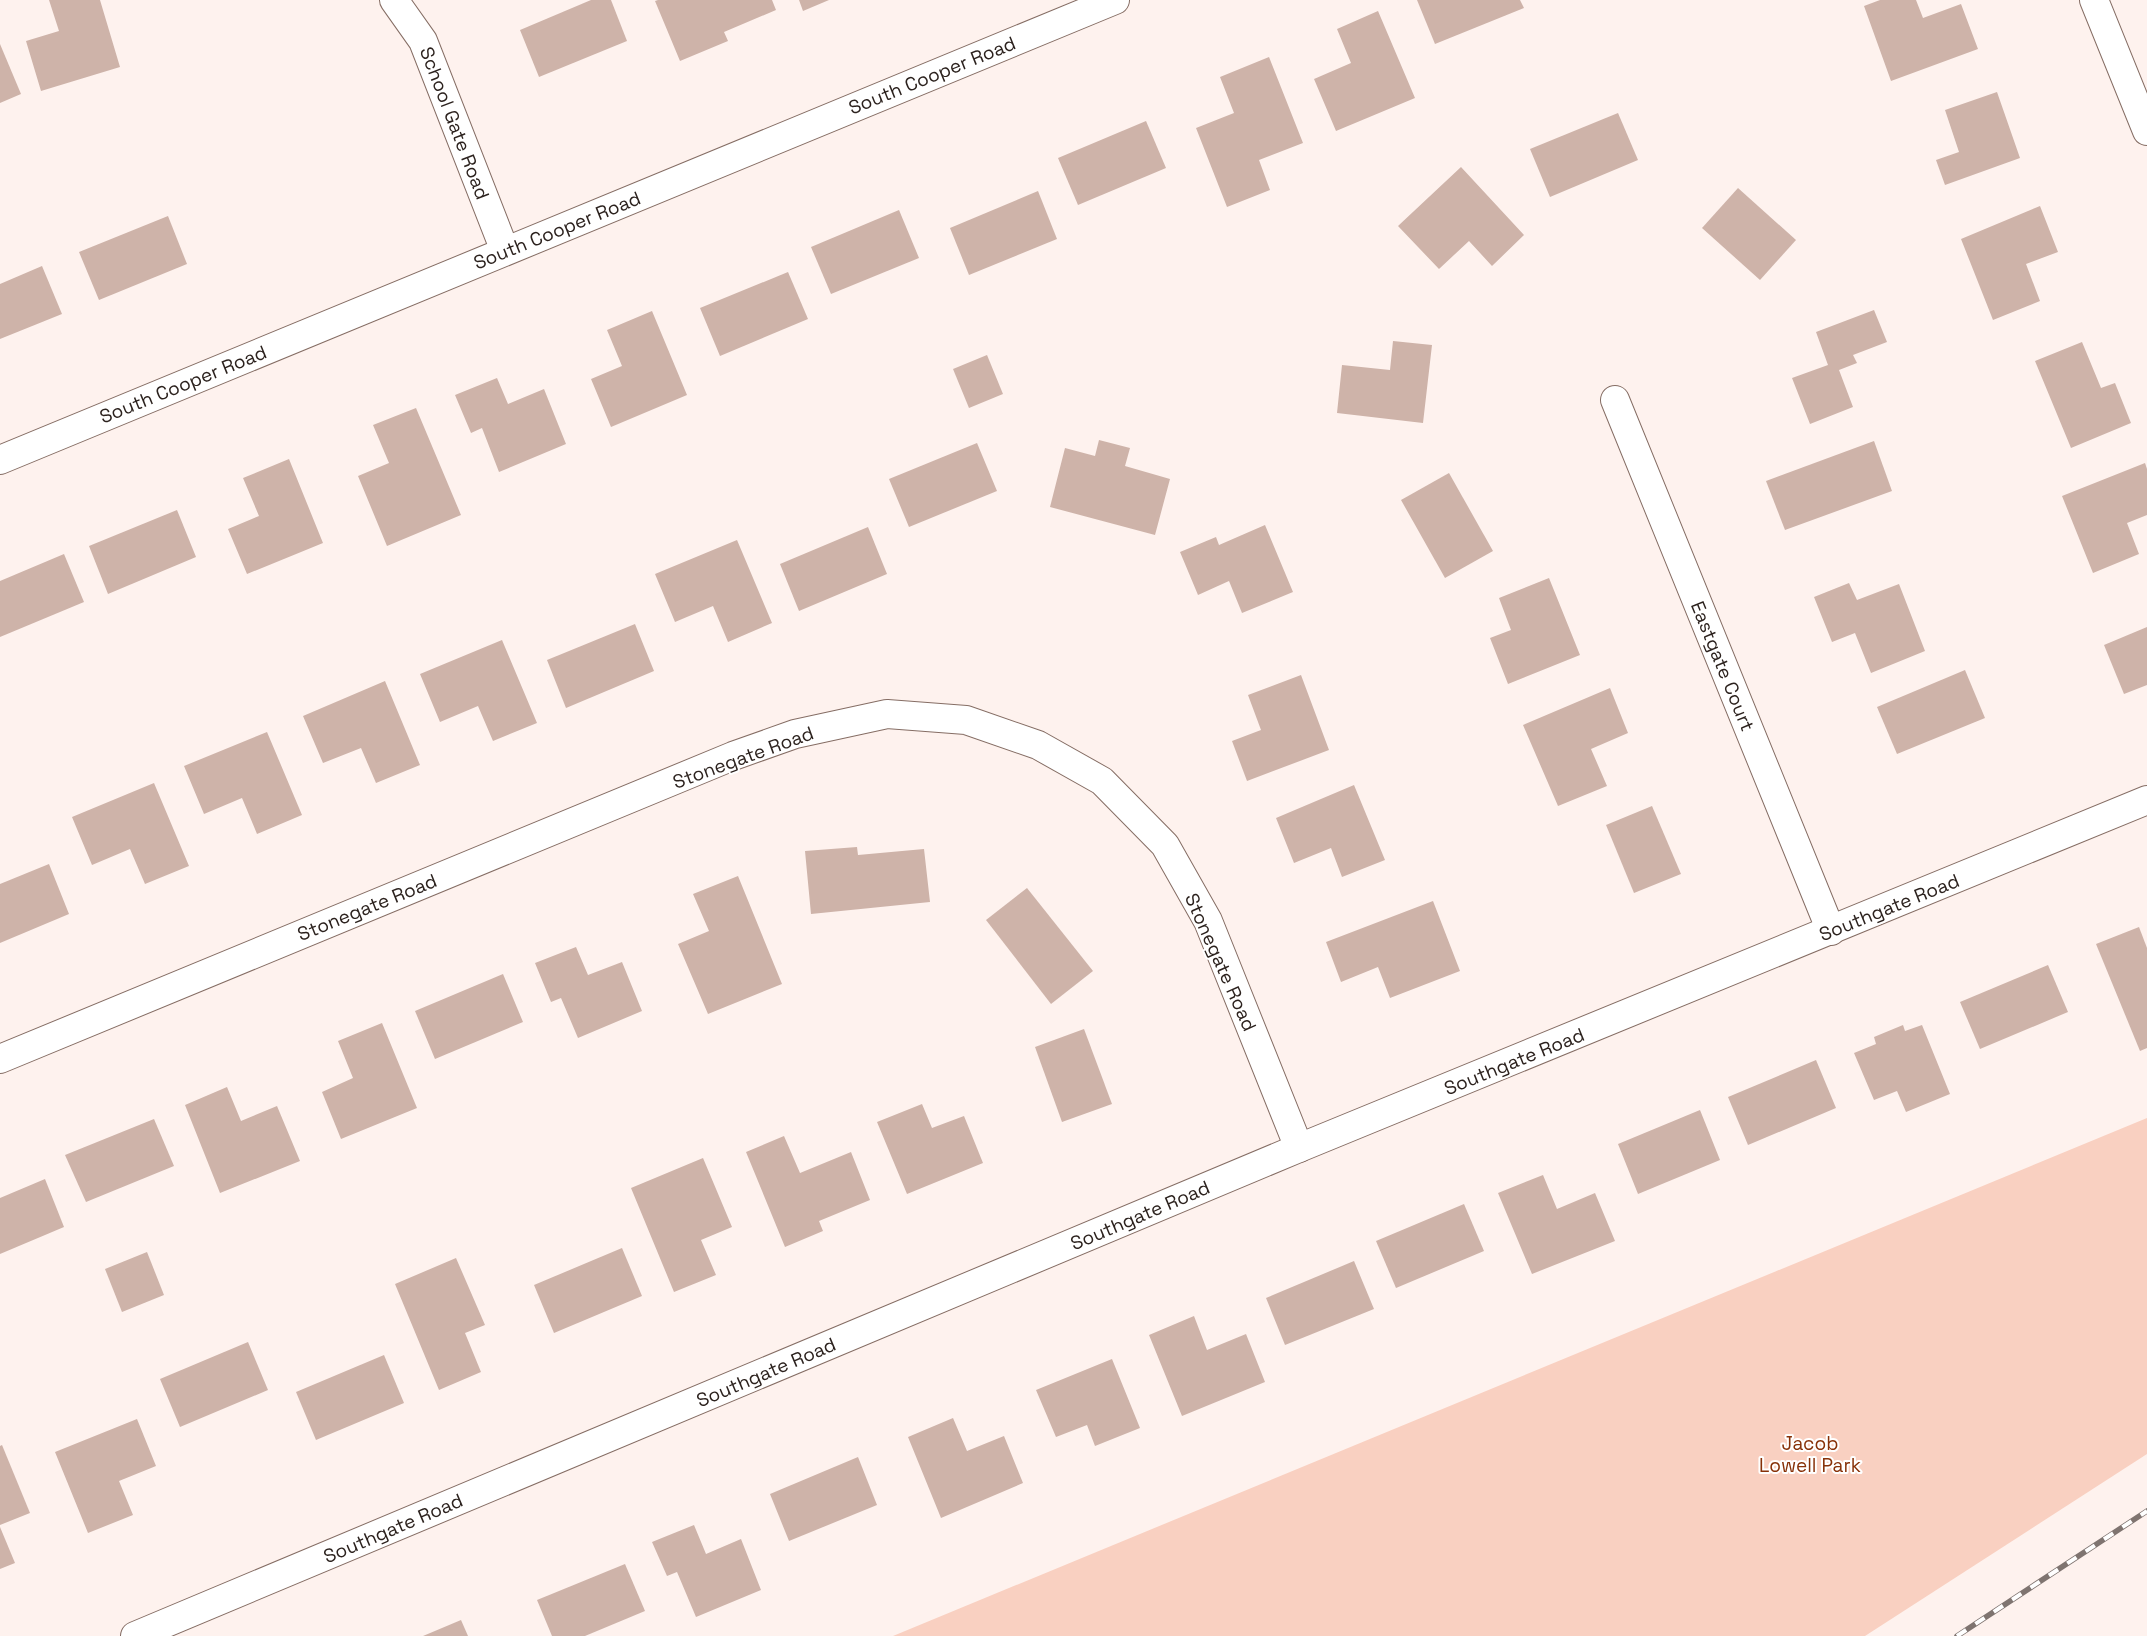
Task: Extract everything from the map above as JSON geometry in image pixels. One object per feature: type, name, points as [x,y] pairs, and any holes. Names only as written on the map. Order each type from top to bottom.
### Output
[{"type":"street","name":"School Gate Road","points":[[394,0],[424,40],[505,251]]},
{"type":"street","name":"South Cooper Road","points":[[0,460],[1115,0]]},
{"type":"street","points":[[2094,0],[2147,131]]},
{"type":"street","name":"Eastgate Court","points":[[1615,400],[1831,931]]},
{"type":"street","name":"Stonegate Road","points":[[0,1059],[733,756],[795,734],[887,714],[966,720],[1038,745],[1102,781],[1165,845],[1208,921],[1299,1148]]},
{"type":"street","name":"Southgate Road","points":[[135,1636],[1299,1148],[2147,800]]},
{"type":"green space","name":"Jacob Lowell Park","points":[[2147,1118],[2147,1454],[1865,1636],[893,1636]]},
{"type":"building","points":[[49,0],[100,0],[120,67],[41,91],[26,41],[59,31]]},
{"type":"building","points":[[591,0],[611,0],[627,41],[539,77],[520,30]]},
{"type":"building","points":[[772,0],[776,10],[724,32],[728,41],[680,61],[655,1]]},
{"type":"building","points":[[799,0],[829,0],[803,11]]},
{"type":"building","points":[[1417,0],[1520,0],[1524,8],[1435,44]]},
{"type":"building","points":[[1880,0],[1916,0],[1923,18],[1961,4],[1978,49],[1891,81],[1864,6]]},
{"type":"building","points":[[1378,11],[1415,98],[1336,131],[1314,79],[1351,63],[1337,29]]},
{"type":"building","points":[[0,44],[21,94],[0,103]]},
{"type":"building","points":[[1269,57],[1303,143],[1259,160],[1270,190],[1227,207],[1196,128],[1234,113],[1220,77]]},
{"type":"building","points":[[1997,92],[2020,158],[1945,185],[1936,160],[1959,152],[1945,110]]},
{"type":"building","points":[[1618,113],[1638,160],[1550,197],[1530,149]]},
{"type":"building","points":[[1146,121],[1166,168],[1078,205],[1058,158]]},
{"type":"building","points":[[1461,167],[1524,235],[1492,266],[1469,241],[1439,269],[1398,226]]},
{"type":"building","points":[[1738,188],[1796,240],[1760,280],[1702,228]]},
{"type":"building","points":[[1038,191],[1057,239],[969,275],[950,228]]},
{"type":"building","points":[[2040,206],[2058,252],[2026,264],[2040,301],[1993,320],[1961,239]]},
{"type":"building","points":[[899,210],[919,258],[831,294],[811,247]]},
{"type":"building","points":[[168,216],[187,264],[99,300],[79,252]]},
{"type":"building","points":[[42,266],[62,314],[0,339],[0,284]]},
{"type":"building","points":[[788,272],[808,319],[720,356],[700,308]]},
{"type":"building","points":[[1874,310],[1887,342],[1853,355],[1857,363],[1839,370],[1853,407],[1810,424],[1792,378],[1828,365],[1816,332]]},
{"type":"building","points":[[652,311],[687,395],[611,427],[591,379],[622,366],[607,330]]},
{"type":"building","points":[[1393,341],[1432,345],[1423,423],[1337,413],[1342,365],[1390,370]]},
{"type":"building","points":[[2082,342],[2101,388],[2115,383],[2131,423],[2071,448],[2035,361]]},
{"type":"building","points":[[987,355],[1003,394],[969,408],[953,369]]},
{"type":"building","points":[[497,378],[508,404],[544,389],[566,444],[499,472],[482,428],[471,433],[455,395]]},
{"type":"building","points":[[416,408],[461,515],[387,546],[358,476],[389,463],[373,425]]},
{"type":"building","points":[[1099,440],[1130,448],[1125,466],[1170,479],[1155,535],[1050,507],[1065,448],[1095,456]]},
{"type":"building","points":[[1874,441],[1892,491],[1785,530],[1766,481]]},
{"type":"building","points":[[977,443],[997,491],[909,527],[889,479]]},
{"type":"building","points":[[289,459],[323,543],[247,574],[228,529],[259,516],[243,478]]},
{"type":"building","points":[[2145,463],[2147,469],[2147,515],[2127,523],[2139,554],[2093,573],[2062,496]]},
{"type":"building","points":[[1449,473],[1493,551],[1445,578],[1401,500]]},
{"type":"building","points":[[177,510],[196,557],[108,594],[89,546]]},
{"type":"building","points":[[1265,525],[1293,592],[1242,613],[1229,581],[1198,595],[1180,552],[1216,537],[1219,545]]},
{"type":"building","points":[[868,527],[887,574],[799,611],[780,564]]},
{"type":"building","points":[[737,540],[772,623],[728,642],[713,606],[675,622],[655,574]]},
{"type":"building","points":[[64,554],[84,602],[0,637],[0,581]]},
{"type":"building","points":[[1549,578],[1580,655],[1508,684],[1490,638],[1511,630],[1499,598]]},
{"type":"building","points":[[1849,583],[1857,600],[1899,584],[1925,651],[1871,673],[1855,633],[1832,642],[1814,597]]},
{"type":"building","points":[[635,624],[654,671],[566,708],[547,660]]},
{"type":"building","points":[[2147,627],[2147,685],[2124,694],[2104,645]]},
{"type":"building","points":[[502,640],[537,723],[493,741],[478,706],[440,722],[420,674]]},
{"type":"building","points":[[1965,670],[1985,718],[1897,754],[1877,707]]},
{"type":"building","points":[[1301,675],[1329,750],[1247,781],[1232,741],[1261,730],[1248,695]]},
{"type":"building","points":[[385,681],[420,765],[376,783],[361,748],[323,763],[303,716]]},
{"type":"building","points":[[1610,688],[1628,733],[1591,749],[1607,786],[1558,806],[1523,725]]},
{"type":"building","points":[[267,732],[302,815],[257,834],[242,798],[204,814],[184,766]]},
{"type":"building","points":[[154,783],[189,866],[145,884],[130,849],[92,865],[72,817]]},
{"type":"building","points":[[1354,785],[1385,860],[1342,877],[1331,848],[1294,863],[1276,818]]},
{"type":"building","points":[[1652,806],[1681,874],[1634,893],[1606,825]]},
{"type":"building","points":[[857,847],[858,855],[924,849],[930,902],[811,914],[805,851]]},
{"type":"building","points":[[49,864],[69,914],[0,943],[0,884]]},
{"type":"building","points":[[738,876],[782,984],[708,1014],[678,944],[709,931],[693,894]]},
{"type":"building","points":[[1027,888],[1093,971],[1051,1004],[986,920]]},
{"type":"building","points":[[1433,901],[1460,971],[1390,998],[1378,967],[1341,982],[1326,942]]},
{"type":"building","points":[[2139,927],[2147,948],[2147,1048],[2140,1051],[2096,944]]},
{"type":"building","points":[[576,947],[588,975],[622,962],[642,1011],[578,1038],[561,998],[551,1002],[535,963]]},
{"type":"building","points":[[2048,965],[2068,1012],[1980,1049],[1960,1002]]},
{"type":"building","points":[[503,974],[523,1022],[435,1059],[415,1011]]},
{"type":"building","points":[[382,1023],[417,1108],[341,1139],[322,1092],[353,1078],[338,1041]]},
{"type":"building","points":[[1903,1025],[1905,1031],[1922,1025],[1950,1094],[1906,1112],[1897,1091],[1874,1100],[1854,1053],[1876,1044],[1874,1037]]},
{"type":"building","points":[[1084,1029],[1112,1104],[1062,1122],[1035,1047]]},
{"type":"building","points":[[1816,1060],[1836,1108],[1748,1145],[1728,1097]]},
{"type":"building","points":[[227,1087],[241,1121],[277,1106],[300,1161],[220,1193],[185,1105]]},
{"type":"building","points":[[922,1104],[932,1128],[964,1116],[983,1163],[907,1194],[877,1122]]},
{"type":"building","points":[[1700,1110],[1720,1160],[1638,1194],[1618,1144]]},
{"type":"building","points":[[154,1119],[174,1166],[86,1202],[65,1155]]},
{"type":"building","points":[[784,1136],[800,1173],[851,1152],[870,1200],[819,1221],[823,1231],[785,1247],[746,1152]]},
{"type":"building","points":[[703,1158],[732,1227],[701,1240],[716,1275],[674,1292],[631,1188]]},
{"type":"building","points":[[1543,1175],[1557,1209],[1595,1193],[1615,1241],[1532,1274],[1498,1193]]},
{"type":"building","points":[[45,1179],[64,1227],[0,1254],[0,1198]]},
{"type":"building","points":[[1464,1204],[1484,1251],[1396,1288],[1376,1241]]},
{"type":"building","points":[[622,1248],[642,1296],[554,1333],[534,1285]]},
{"type":"building","points":[[147,1252],[164,1295],[122,1312],[105,1269]]},
{"type":"building","points":[[456,1258],[485,1325],[465,1333],[481,1372],[439,1390],[395,1284]]},
{"type":"building","points":[[1354,1261],[1374,1309],[1285,1345],[1266,1298]]},
{"type":"building","points":[[1194,1316],[1207,1350],[1246,1334],[1265,1382],[1182,1416],[1149,1335]]},
{"type":"building","points":[[248,1342],[268,1390],[180,1427],[160,1379]]},
{"type":"building","points":[[384,1355],[404,1403],[316,1440],[296,1392]]},
{"type":"building","points":[[1112,1359],[1140,1428],[1095,1446],[1087,1425],[1056,1437],[1036,1390]]},
{"type":"building","points":[[953,1418],[967,1451],[1004,1436],[1023,1483],[941,1518],[908,1437]]},
{"type":"building","points":[[137,1419],[156,1466],[119,1481],[133,1515],[88,1533],[55,1452]]},
{"type":"building","points":[[2,1445],[30,1513],[0,1525],[0,1446]]},
{"type":"building","points":[[858,1457],[877,1505],[789,1541],[770,1494]]},
{"type":"building","points":[[694,1525],[706,1554],[741,1539],[761,1590],[696,1617],[677,1572],[667,1576],[652,1542]]},
{"type":"building","points":[[0,1527],[15,1563],[0,1569]]},
{"type":"building","points":[[625,1564],[645,1611],[585,1636],[552,1636],[537,1600]]},
{"type":"building","points":[[461,1620],[468,1636],[423,1636]]},
{"type":"railway","points":[[1957,1636],[2147,1511]]}]
